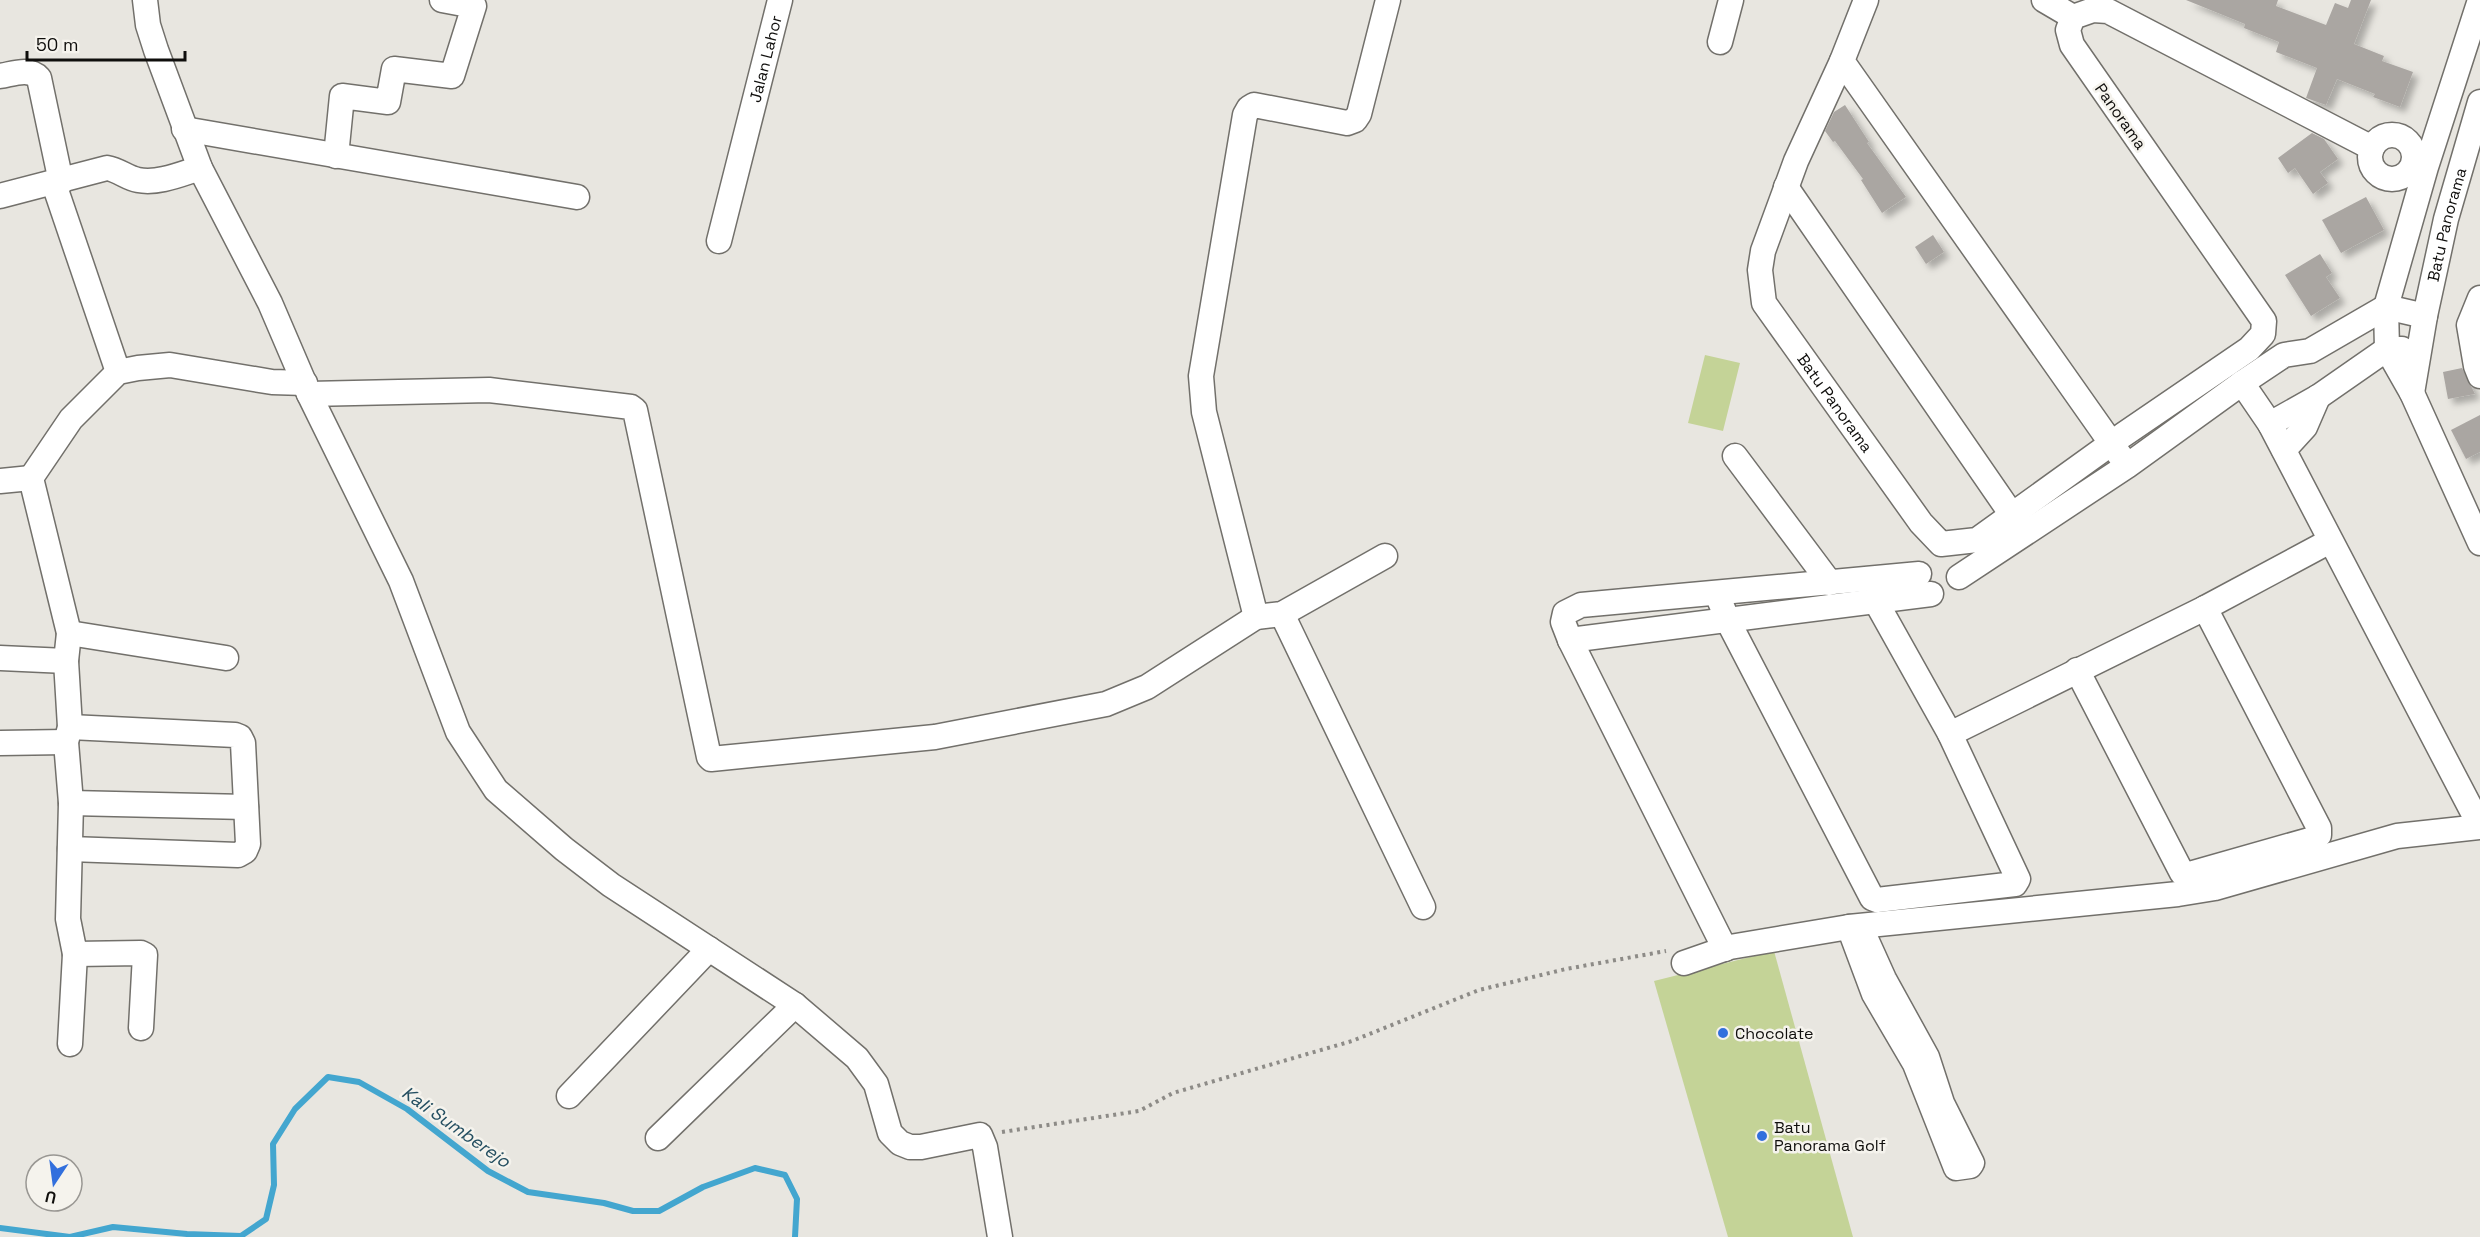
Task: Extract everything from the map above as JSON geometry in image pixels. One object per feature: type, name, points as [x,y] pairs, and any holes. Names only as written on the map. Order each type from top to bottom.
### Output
[{"type":"street","points":[[145,0],[148,25],[156,50],[200,168],[270,303],[307,389],[401,581],[458,732],[496,790],[564,849],[611,885],[795,1005],[857,1058],[868,1070],[876,1084],[890,1132],[900,1143],[910,1147],[921,1147],[980,1135],[985,1147],[1000,1237]]},
{"type":"street","points":[[336,156],[342,96],[388,102],[394,69],[452,76],[474,6],[442,0]]},
{"type":"street","name":"Jalan Lahor","points":[[719,241],[780,0]]},
{"type":"street","points":[[1256,617],[1204,412],[1201,376],[1245,115],[1254,105],[1347,123],[1355,120],[1359,114],[1388,0]]},
{"type":"street","points":[[1720,42],[1731,0]]},
{"type":"street","name":"Batu Panorama","points":[[1866,0],[1842,61],[1786,187],[1763,251],[1760,270],[1764,303],[1921,523],[1931,567],[1946,557],[1956,565],[1959,578]]},
{"type":"street","points":[[2044,0],[2073,17],[2093,10],[2108,11],[2372,148]]},
{"type":"street","points":[[2480,0],[2439,125],[2421,151],[2411,180],[2386,307],[2387,350],[2412,393],[2480,543]]},
{"type":"street","name":"Panorama","points":[[2073,17],[2068,30],[2072,45],[2264,321],[2284,355]]},
{"type":"street","points":[[1842,61],[2127,466]]},
{"type":"street","points":[[0,76],[28,71],[39,78],[57,183],[118,372]]},
{"type":"street","name":"Batu Panorama","points":[[2412,393],[2424,316],[2453,191],[2480,102]]},
{"type":"street","points":[[184,129],[577,197]]},
{"type":"street","points":[[2453,191],[2411,180],[2383,178],[2376,172],[2370,157],[2372,148],[2384,136],[2393,135],[2421,151],[2462,163]]},
{"type":"street","points":[[0,196],[57,183],[107,168],[116,169],[136,180],[151,181],[200,168]]},
{"type":"street","points":[[1786,187],[2019,524]]},
{"type":"street","points":[[2480,298],[2469,325],[2476,366],[2480,376]]},
{"type":"street","points":[[1570,640],[1875,600],[1974,542],[2019,524],[2127,466],[2284,355],[2310,351],[2386,307],[2424,316]]},
{"type":"street","points":[[1931,567],[1943,595],[1954,589],[1959,578],[2113,443],[2249,349],[2263,334],[2264,321]]},
{"type":"street","points":[[2270,424],[2318,397],[2387,350],[2420,349]]},
{"type":"street","points":[[70,1044],[75,954],[68,919],[71,803],[66,661],[69,633],[31,478],[71,418],[118,372],[170,365],[307,389],[489,390],[631,407],[635,410],[711,759],[935,737],[1106,704],[1148,687],[1256,617],[1282,614],[1385,556]]},
{"type":"street","points":[[1679,955],[1855,927],[2178,894],[2214,888],[2397,836],[2480,826],[2284,450],[2270,424],[2242,383]]},
{"type":"street","points":[[2284,450],[2306,427],[2318,397]]},
{"type":"street","points":[[1735,456],[1830,583]]},
{"type":"street","points":[[0,481],[31,478]]},
{"type":"street","points":[[1950,734],[2205,608],[2330,541]]},
{"type":"street","points":[[1725,949],[1570,640],[1563,619],[1569,610],[1581,605],[1830,583],[1931,567]]},
{"type":"street","points":[[1717,594],[1728,621],[1875,900],[2015,884],[2017,882],[1950,734],[1875,600]]},
{"type":"street","points":[[2077,670],[2182,873],[2186,874],[2313,839],[2319,835],[2319,828],[2205,608]]},
{"type":"street","points":[[1282,614],[1423,907]]},
{"type":"street","points":[[69,633],[225,658]]},
{"type":"street","points":[[0,658],[66,661]]},
{"type":"street","points":[[0,743],[68,734],[235,735],[240,737],[243,743],[248,844],[245,851],[238,855],[70,849]]},
{"type":"street","points":[[71,803],[246,807]]},
{"type":"street","points":[[1855,927],[1927,1058],[1942,1103],[1972,1163],[1970,1166],[1956,1168],[1915,1064],[1874,994],[1855,927]]},
{"type":"street","points":[[569,1096],[709,949]]},
{"type":"street","points":[[75,954],[141,953],[145,955],[141,1028]]},
{"type":"street","points":[[658,1138],[795,1005]]},
{"type":"path","points":[[980,1135],[1139,1111],[1173,1093],[1352,1041],[1479,990],[1566,969],[1648,955],[1679,955]]},
{"type":"green space","points":[[1705,355],[1740,363],[1723,431],[1688,423]]},
{"type":"green space","name":"Batu Panorama Golf","points":[[1774,951],[1853,1237],[1728,1237],[1654,981]]},
{"type":"building","points":[[2186,0],[2278,0],[2276,6],[2326,25],[2335,3],[2348,8],[2351,0],[2371,0],[2354,44],[2384,56],[2382,61],[2413,72],[2400,107],[2373,97],[2375,94],[2337,79],[2326,105],[2306,98],[2317,68],[2276,52],[2279,42],[2244,28],[2245,24]]},
{"type":"building","points":[[1845,105],[1869,142],[1867,143],[1906,197],[1882,213],[1861,180],[1863,179],[1825,131],[1834,112]]},
{"type":"building","points":[[2312,133],[2324,139],[2338,159],[2320,172],[2328,183],[2313,194],[2295,168],[2288,173],[2278,158]]},
{"type":"building","points":[[2366,197],[2384,230],[2341,253],[2322,220]]},
{"type":"building","points":[[1933,235],[1944,252],[1926,264],[1915,247]]},
{"type":"building","points":[[2320,254],[2332,273],[2326,277],[2340,298],[2311,316],[2285,275]]},
{"type":"building","points":[[2462,368],[2475,394],[2448,399],[2443,372]]},
{"type":"building","points":[[2480,415],[2480,452],[2466,459],[2451,430]]},
{"type":"waterway","name":"Kali Sumberejo","points":[[0,1228],[70,1237],[113,1227],[241,1236],[266,1219],[274,1185],[273,1144],[295,1109],[328,1077],[359,1082],[407,1109],[488,1171],[528,1192],[604,1203],[633,1211],[659,1211],[703,1187],[755,1168],[785,1175],[797,1199],[795,1237]]},
{"type":"place","name":"Chocolate","points":[[1723,1033]]},
{"type":"place","name":"Batu Panorama Golf","points":[[1762,1136]]}]
